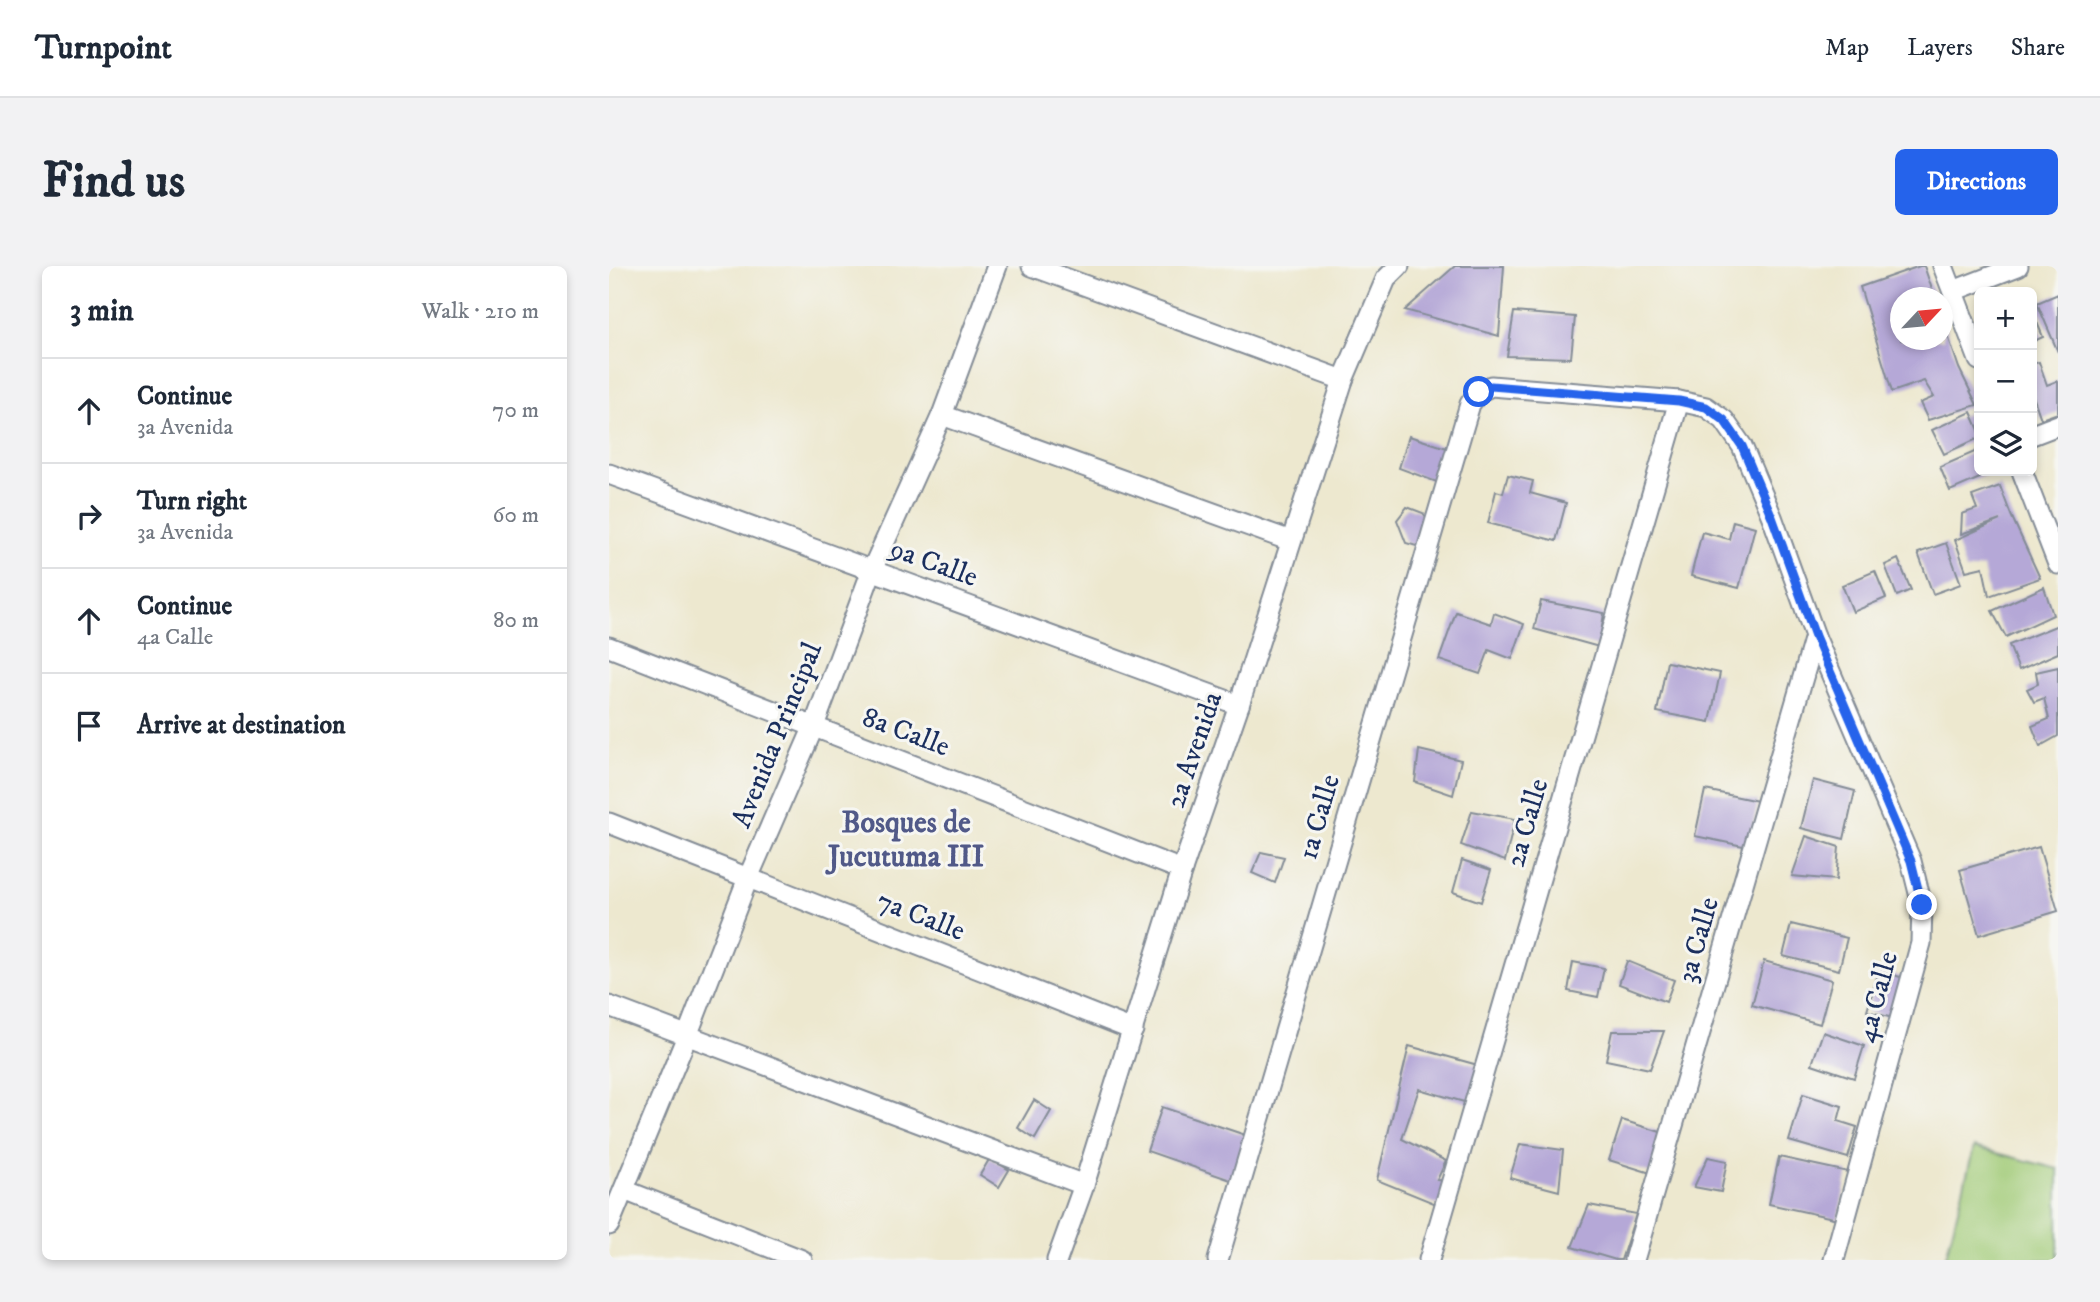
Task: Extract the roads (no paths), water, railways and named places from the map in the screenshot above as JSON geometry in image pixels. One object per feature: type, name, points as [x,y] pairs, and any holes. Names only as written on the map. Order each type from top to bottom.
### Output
[{"type":"street","name":"Avenida Principal","points":[[609,1225],[687,1036],[748,878],[814,726],[872,570],[942,415],[997,266]]},
{"type":"street","points":[[1032,266],[1343,380]]},
{"type":"street","name":"2a Avenida","points":[[1057,1260],[1084,1185],[1182,870],[1239,705],[1343,380],[1386,279],[1399,266]]},
{"type":"street","points":[[1943,266],[1951,287]]},
{"type":"street","points":[[1975,350],[1953,291],[2018,266]]},
{"type":"street","name":"4a Calle","points":[[1479,392],[1491,386],[1679,401],[1706,407],[1724,420],[1742,446],[1772,517],[1815,636],[1911,861],[1922,905],[1921,943],[1834,1260]]},
{"type":"street","name":"1a Calle","points":[[1218,1260],[1470,404],[1479,392]]},
{"type":"street","name":"2a Calle","points":[[1429,1260],[1679,401]]},
{"type":"street","points":[[942,415],[1291,541]]},
{"type":"street","points":[[2037,433],[2058,425]]},
{"type":"street","name":"9a Calle","points":[[609,474],[1239,705]]},
{"type":"street","points":[[2024,476],[2058,564]]},
{"type":"street","name":"3a Calle","points":[[1634,1260],[1815,636]]},
{"type":"street","name":"8a Calle","points":[[609,647],[1182,870]]},
{"type":"street","name":"7a Calle","points":[[609,823],[1133,1030]]},
{"type":"street","points":[[609,1006],[1084,1185]]},
{"type":"street","points":[[624,1190],[802,1260]]},
{"type":"district","name":"Bosques de Jucutuma III","points":[[906,840]]}]
